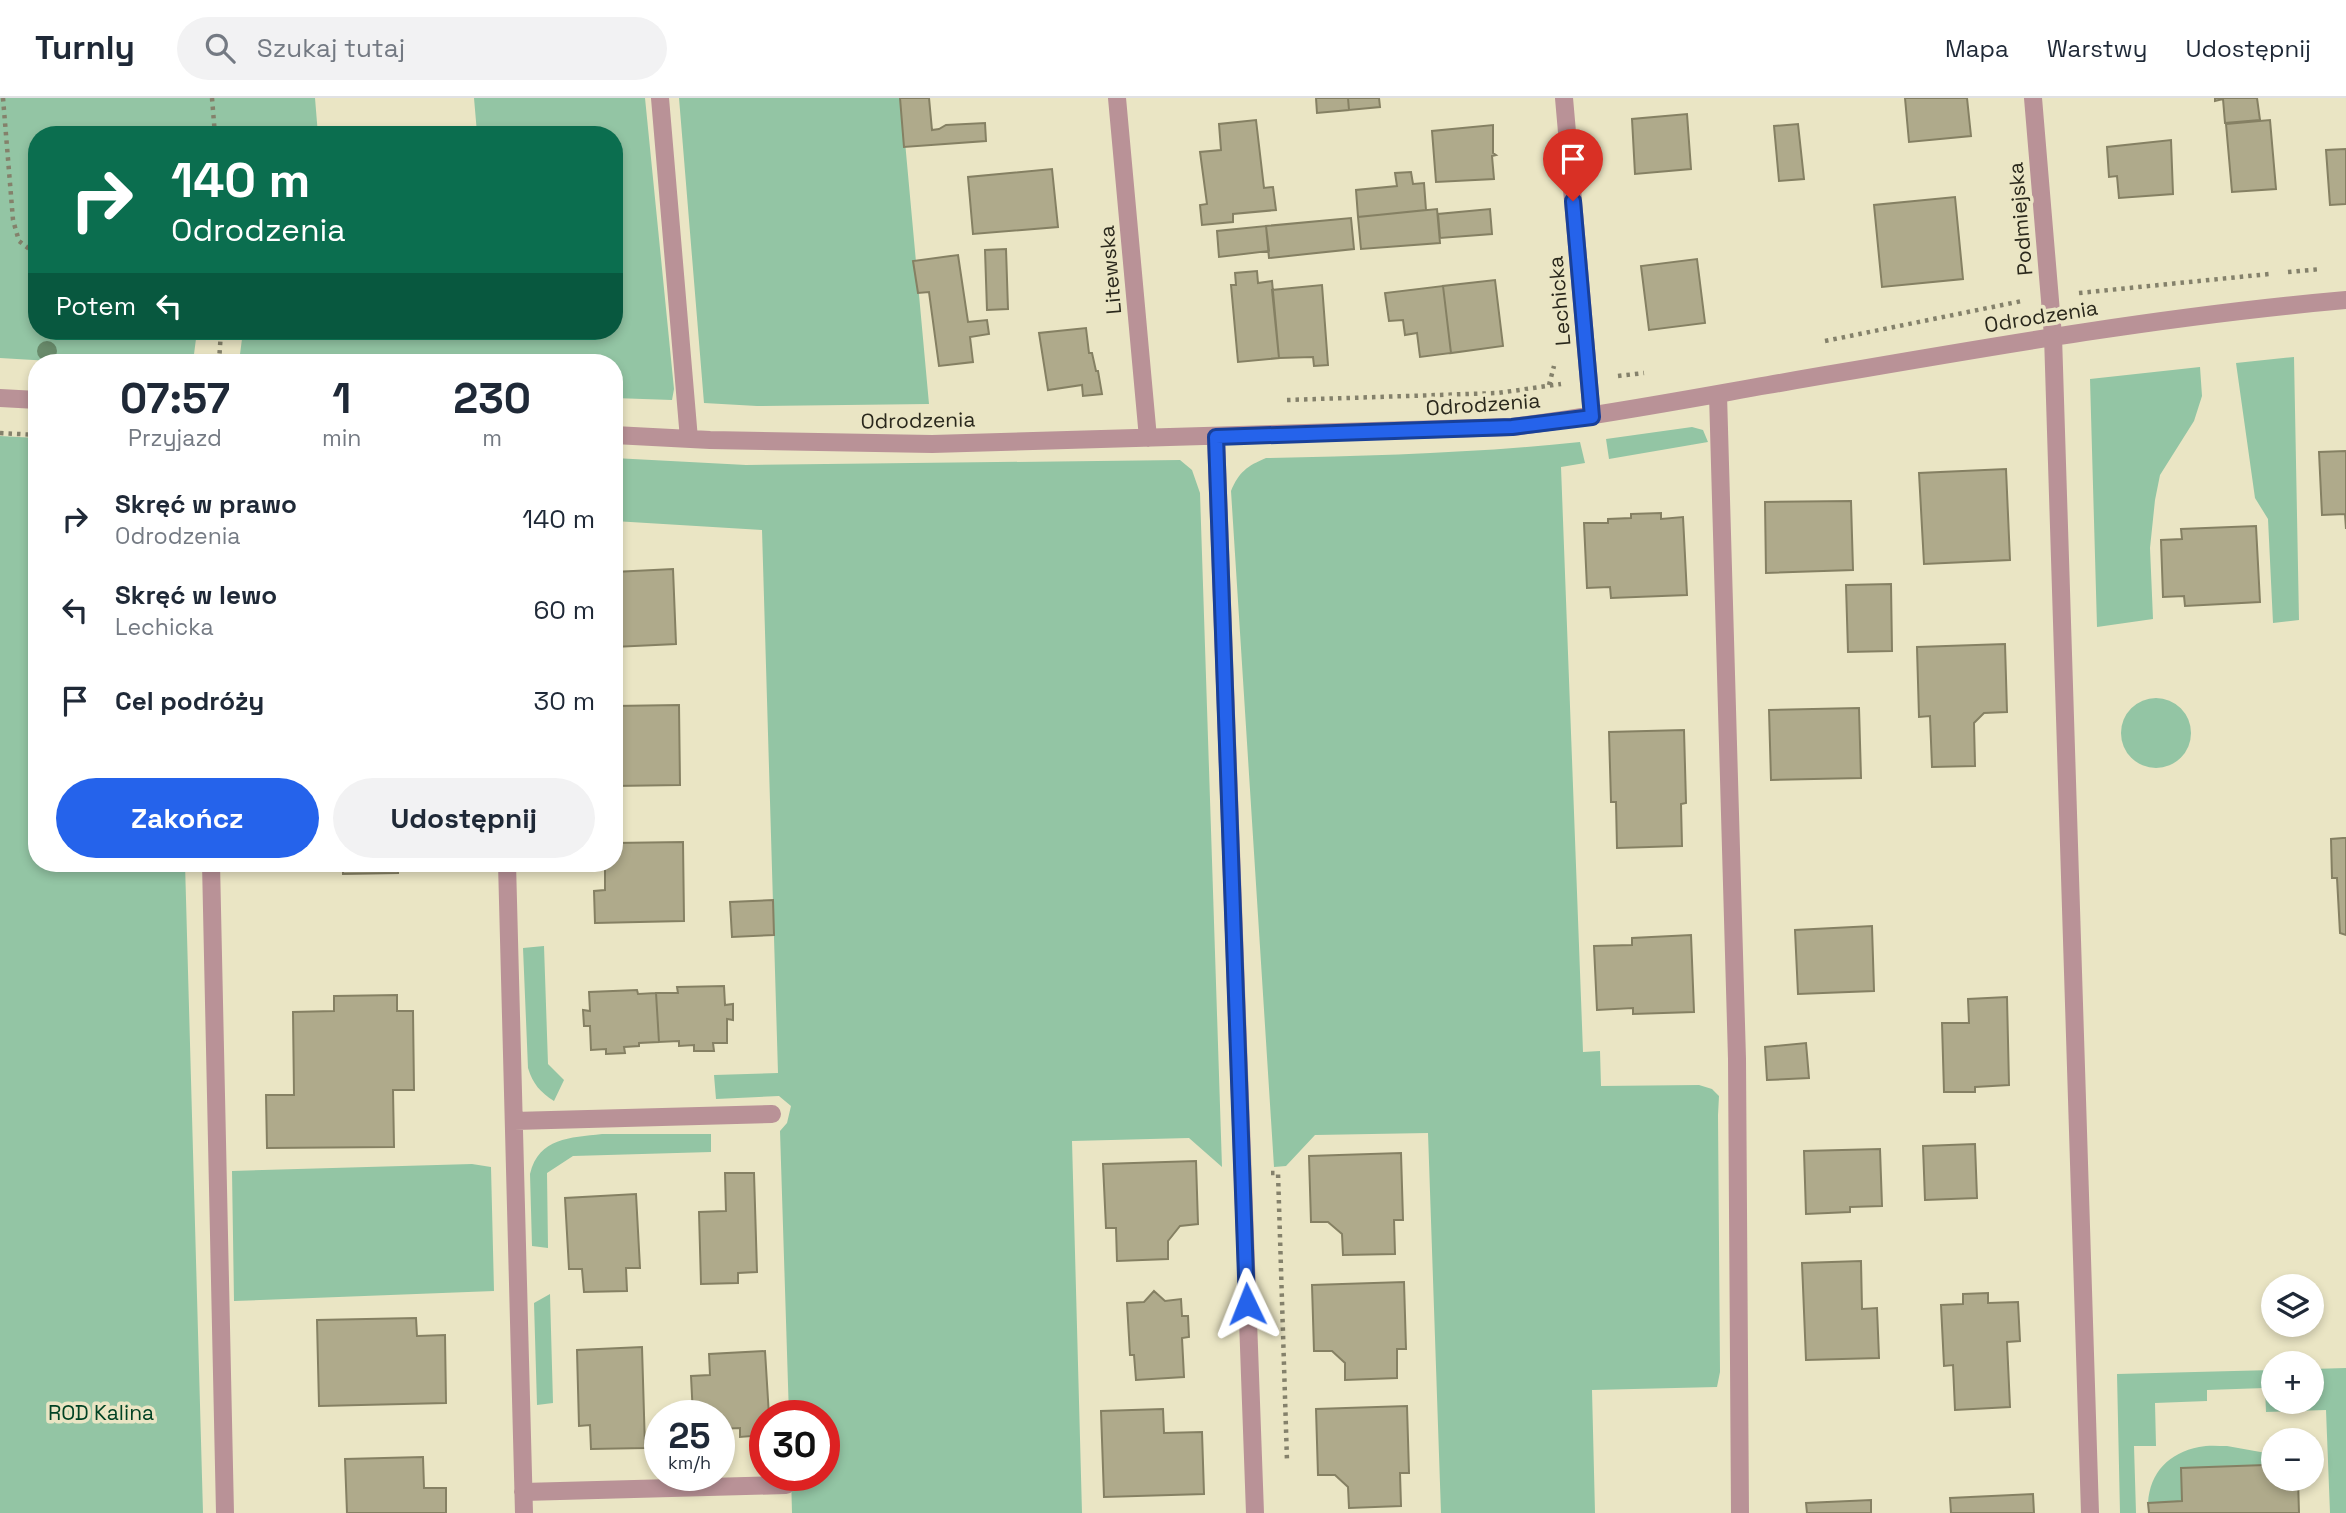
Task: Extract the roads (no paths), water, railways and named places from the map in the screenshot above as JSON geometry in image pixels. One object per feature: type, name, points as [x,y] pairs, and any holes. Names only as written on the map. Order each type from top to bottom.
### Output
[{"type":"street","points":[[660,98],[689,439]]},
{"type":"street","name":"Litewska","points":[[1117,98],[1148,438]]},
{"type":"street","name":"Lechicka","points":[[1564,98],[1592,417]]},
{"type":"street","name":"Podmiejska","points":[[2033,98],[2053,337],[2090,1513]]},
{"type":"street","name":"Odrodzenia","points":[[623,435],[932,444],[1512,427],[1592,417],[2053,337],[2202,316],[2346,300]]},
{"type":"street","points":[[1718,394],[1737,1059],[1740,1513]]},
{"type":"street","points":[[0,398],[28,400]]},
{"type":"street","points":[[1216,437],[1255,1513]]},
{"type":"street","points":[[211,872],[225,1513]]},
{"type":"street","points":[[507,872],[524,1513]]},
{"type":"street","points":[[514,1121],[772,1114]]},
{"type":"street","points":[[523,1492],[749,1486]]},
{"type":"park label","name":"ROD Kalina","points":[[101,1412]]}]
